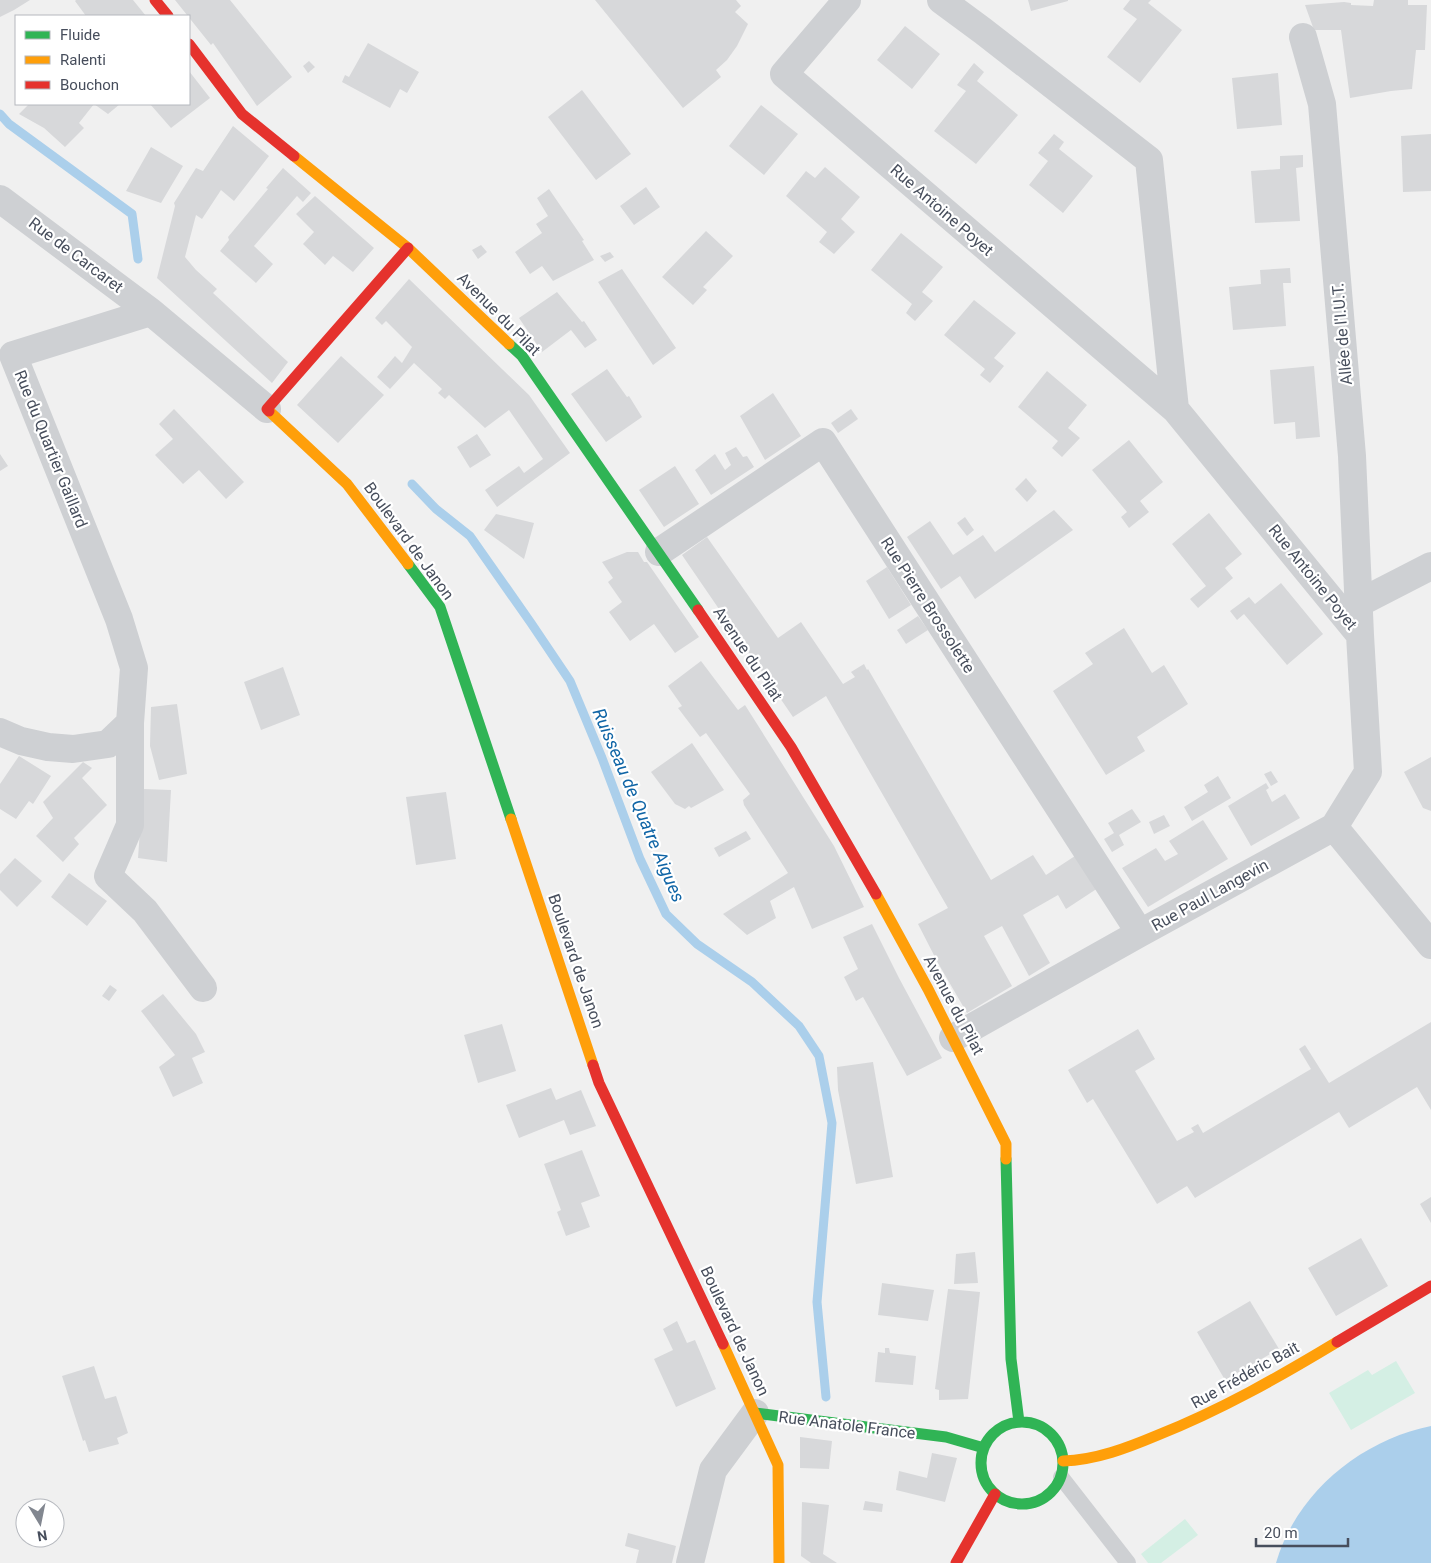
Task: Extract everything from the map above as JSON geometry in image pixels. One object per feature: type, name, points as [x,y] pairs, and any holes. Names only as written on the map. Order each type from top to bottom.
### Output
[{"type":"street","points":[[155,0],[167,15]]},
{"type":"street","name":"Rue Antoine Poyet","points":[[847,0],[784,74],[1175,409],[1360,635],[1368,772],[1334,827]]},
{"type":"street","points":[[941,0],[1149,160],[1175,409]]},
{"type":"street","name":"Allée de l'I.U.T.","points":[[1303,37],[1322,104],[1352,456],[1360,635]]},
{"type":"street","name":"Avenue du Pilat","points":[[190,45],[242,114],[408,248],[522,356],[659,552],[791,747],[866,876],[953,1038],[1006,1144],[1011,1359],[1019,1422]]},
{"type":"street","name":"Rue de Carcaret","points":[[0,199],[151,312]]},
{"type":"street","points":[[151,312],[267,410],[408,248]]},
{"type":"street","name":"Rue du Quartier Gaillard","points":[[130,723],[134,668],[119,619],[13,355],[151,312]]},
{"type":"street","name":"Boulevard de Janon","points":[[267,410],[347,484],[440,607],[599,1083],[755,1413],[778,1466],[779,1563]]},
{"type":"street","name":"Rue Pierre Brossolette","points":[[659,552],[824,442],[1140,933]]},
{"type":"street","points":[[1359,603],[1431,566]]},
{"type":"street","points":[[0,732],[21,741],[48,747],[73,749],[108,744],[130,723]]},
{"type":"street","points":[[130,723],[130,826],[108,876],[145,911],[203,988]]},
{"type":"street","points":[[1334,827],[1431,945]]},
{"type":"street","name":"Rue Paul Langevin","points":[[953,1038],[1334,827]]},
{"type":"street","name":"Rue Frédéric Bait","points":[[1062,1469],[1188,1425],[1284,1373],[1431,1286]]},
{"type":"street","name":"Rue Anatole France","points":[[690,1563],[713,1470],[755,1413],[946,1437],[984,1448]]},
{"type":"street","points":[[1019,1422],[1032,1424],[1044,1429],[1054,1437],[1060,1448],[1062,1469],[1054,1489],[1044,1498],[1032,1503],[1019,1504],[1006,1501],[995,1494],[987,1484],[982,1473],[981,1460],[984,1448],[990,1438],[998,1430],[1019,1422]]},
{"type":"street","points":[[956,1563],[995,1494]]},
{"type":"lane","points":[[1062,1469],[1128,1563]]},
{"type":"green space","points":[[1396,1361],[1415,1393],[1351,1430],[1329,1393],[1368,1370],[1372,1375]]},
{"type":"green space","points":[[1185,1519],[1198,1535],[1161,1563],[1148,1563],[1141,1554]]},
{"type":"water","points":[[1431,1426],[1431,1563],[1276,1563],[1286,1538],[1299,1514],[1315,1493],[1335,1474],[1356,1457],[1380,1443],[1405,1433]]},
{"type":"building","points":[[0,0],[30,0],[0,17]]},
{"type":"building","points":[[133,0],[145,15],[85,15],[75,1]]},
{"type":"building","points":[[175,0],[230,0],[292,77],[257,106],[213,43],[211,45],[190,19],[190,15],[187,15]]},
{"type":"building","points":[[595,0],[736,0],[741,6],[735,12],[748,24],[737,46],[727,60],[716,70],[721,77],[683,108]]},
{"type":"building","points":[[1028,0],[1068,0],[1068,1],[1031,11]]},
{"type":"building","points":[[1130,0],[1151,0],[1148,3],[1182,30],[1140,83],[1107,57],[1137,19],[1123,9]]},
{"type":"building","points":[[1374,0],[1408,0],[1408,5],[1427,5],[1425,50],[1416,50],[1412,89],[1350,98],[1341,30],[1314,30],[1305,5],[1344,2],[1351,3],[1351,5],[1373,6]]},
{"type":"building","points":[[905,26],[940,54],[912,89],[877,60]]},
{"type":"building","points":[[368,43],[419,72],[407,93],[400,89],[390,108],[342,82],[345,75],[349,77]]},
{"type":"building","points":[[309,61],[315,67],[308,73],[303,66]]},
{"type":"building","points":[[974,63],[984,72],[977,81],[1018,115],[976,164],[934,131],[966,91],[957,85]]},
{"type":"building","points":[[190,72],[210,98],[171,128],[151,105],[190,105]]},
{"type":"building","points":[[1278,73],[1282,125],[1237,129],[1232,78]]},
{"type":"building","points":[[582,90],[631,154],[596,180],[548,117]]},
{"type":"building","points":[[28,105],[93,105],[79,123],[84,128],[65,147],[44,128],[19,114]]},
{"type":"building","points":[[95,105],[119,105],[108,114]]},
{"type":"building","points":[[761,105],[798,134],[764,175],[729,146]]},
{"type":"building","points":[[233,126],[269,156],[234,201],[221,190],[202,219],[196,215],[185,257],[217,289],[213,293],[288,362],[272,383],[157,278],[175,206],[174,203],[196,168],[203,171]]},
{"type":"building","points":[[1054,134],[1064,142],[1059,149],[1093,176],[1063,213],[1029,185],[1048,161],[1038,153]]},
{"type":"building","points":[[1431,134],[1431,191],[1403,192],[1401,136]]},
{"type":"building","points":[[151,147],[183,166],[161,203],[126,191]]},
{"type":"building","points":[[1303,155],[1303,167],[1296,168],[1300,221],[1255,223],[1251,171],[1280,169],[1280,156]]},
{"type":"building","points":[[825,167],[860,197],[841,219],[855,232],[834,254],[819,242],[827,232],[786,196],[806,171],[815,178]]},
{"type":"building","points":[[283,168],[311,193],[303,202],[297,196],[254,246],[273,264],[256,283],[220,251],[229,240],[228,237]]},
{"type":"building","points":[[646,187],[660,207],[634,225],[620,206]]},
{"type":"building","points":[[549,189],[584,240],[582,241],[594,260],[553,281],[542,266],[530,274],[515,252],[542,233],[536,224],[548,216],[537,198]]},
{"type":"building","points":[[315,196],[374,248],[353,272],[333,256],[325,265],[303,244],[314,232],[296,214]]},
{"type":"building","points":[[706,231],[733,256],[703,287],[707,290],[693,305],[662,277]]},
{"type":"building","points":[[901,233],[943,267],[922,292],[933,301],[915,321],[906,313],[912,304],[871,270]]},
{"type":"building","points":[[481,245],[487,252],[478,259],[472,250]]},
{"type":"building","points":[[610,252],[614,257],[605,262],[600,256]]},
{"type":"building","points":[[1290,268],[1291,283],[1283,283],[1286,326],[1233,330],[1229,287],[1261,284],[1260,270]]},
{"type":"building","points":[[622,269],[676,348],[653,365],[598,282]]},
{"type":"building","points":[[409,279],[529,395],[570,453],[497,507],[485,490],[519,466],[524,473],[543,459],[509,410],[485,428],[449,395],[445,399],[438,393],[442,389],[414,363],[390,389],[377,377],[395,356],[402,363],[412,347],[386,321],[382,325],[375,318]]},
{"type":"building","points":[[557,292],[582,322],[584,321],[597,340],[585,348],[571,330],[542,352],[519,318]]},
{"type":"building","points":[[974,300],[1016,333],[994,358],[1004,366],[990,383],[980,375],[985,369],[944,335]]},
{"type":"building","points":[[341,356],[384,395],[338,443],[297,405]]},
{"type":"building","points":[[1314,366],[1320,437],[1296,439],[1295,422],[1274,424],[1270,370]]},
{"type":"building","points":[[607,369],[627,397],[629,396],[642,417],[606,442],[571,394]]},
{"type":"building","points":[[1047,371],[1087,405],[1068,428],[1080,438],[1062,457],[1052,448],[1058,441],[1018,407]]},
{"type":"building","points":[[773,393],[801,436],[765,460],[740,416]]},
{"type":"building","points":[[174,409],[244,482],[226,499],[199,470],[183,484],[155,455],[173,439],[159,424]]},
{"type":"building","points":[[851,409],[858,419],[838,433],[831,423]]},
{"type":"building","points":[[477,434],[491,455],[470,468],[457,447]]},
{"type":"building","points":[[1129,440],[1163,482],[1140,501],[1149,512],[1129,528],[1121,517],[1127,512],[1092,470]]},
{"type":"building","points":[[736,447],[743,457],[747,456],[754,467],[711,495],[695,470],[715,454],[725,470],[731,465],[725,453]]},
{"type":"building","points":[[0,454],[8,466],[0,471]]},
{"type":"building","points":[[675,466],[699,504],[664,527],[639,490]]},
{"type":"building","points":[[1026,478],[1037,491],[1027,502],[1015,489]]},
{"type":"building","points":[[1054,510],[1073,530],[975,599],[960,576],[941,589],[907,537],[930,521],[953,555],[983,535],[995,552]]},
{"type":"building","points":[[1209,513],[1242,554],[1225,568],[1233,578],[1198,608],[1190,599],[1206,586],[1172,544]]},
{"type":"building","points":[[496,514],[534,523],[524,559],[484,530]]},
{"type":"building","points":[[965,517],[974,530],[967,536],[957,523]]},
{"type":"building","points":[[707,537],[778,638],[801,622],[843,684],[855,677],[851,672],[864,664],[991,880],[1033,855],[1046,875],[1078,854],[1098,888],[1066,909],[1058,895],[1023,915],[1050,963],[1029,976],[1002,926],[984,936],[1012,986],[967,1013],[918,924],[948,908],[826,696],[793,717],[682,555]]},
{"type":"building","points":[[627,552],[638,552],[644,562],[647,562],[699,637],[675,653],[654,624],[630,641],[609,612],[622,602],[608,582],[613,578],[602,562]]},
{"type":"building","points":[[887,567],[911,605],[889,619],[866,581]]},
{"type":"building","points":[[1281,583],[1323,634],[1287,665],[1244,614],[1237,620],[1230,611],[1249,597],[1255,604]]},
{"type":"building","points":[[918,616],[928,630],[906,644],[897,630]]},
{"type":"building","points":[[1124,628],[1152,673],[1164,665],[1188,704],[1137,737],[1145,751],[1106,775],[1053,691],[1093,664],[1085,653]]},
{"type":"building","points":[[701,661],[738,710],[745,705],[834,846],[864,907],[812,929],[794,887],[770,901],[776,918],[747,935],[723,914],[788,873],[744,805],[743,800],[750,794],[706,733],[700,737],[678,708],[682,706],[668,686]]},
{"type":"building","points":[[283,667],[300,715],[261,730],[244,682]]},
{"type":"building","points":[[177,704],[187,774],[159,780],[150,746],[151,707]]},
{"type":"building","points":[[692,743],[724,790],[691,808],[689,806],[685,809],[675,804],[651,772]]},
{"type":"building","points":[[19,756],[51,776],[33,804],[29,801],[16,819],[0,809],[0,784]]},
{"type":"building","points":[[1431,757],[1431,811],[1423,808],[1404,772]]},
{"type":"building","points":[[83,762],[92,768],[82,778],[107,805],[74,838],[79,844],[63,862],[36,836],[53,818],[43,802]]},
{"type":"building","points":[[1271,771],[1278,782],[1271,786],[1264,774]]},
{"type":"building","points":[[1218,776],[1231,798],[1192,821],[1184,807],[1208,792],[1204,785]]},
{"type":"building","points":[[1266,783],[1269,788],[1266,790],[1272,802],[1285,794],[1300,818],[1251,846],[1228,806]]},
{"type":"building","points":[[143,789],[171,790],[167,862],[138,858]]},
{"type":"building","points":[[446,792],[456,859],[416,865],[406,797]]},
{"type":"building","points":[[1132,809],[1141,822],[1119,835],[1124,845],[1112,852],[1104,839],[1114,833],[1108,823]]},
{"type":"building","points":[[1164,815],[1170,826],[1154,834],[1149,822]]},
{"type":"building","points":[[1203,820],[1228,859],[1148,907],[1122,868],[1156,848],[1165,861],[1178,854],[1169,841]]},
{"type":"building","points":[[746,831],[751,839],[719,857],[714,848]]},
{"type":"building","points":[[15,858],[42,881],[17,907],[0,890],[0,874]]},
{"type":"building","points":[[69,873],[107,901],[87,926],[51,897]]},
{"type":"building","points":[[872,924],[942,1058],[907,1076],[863,997],[856,1001],[844,977],[858,969],[843,937]]},
{"type":"building","points":[[110,985],[117,990],[109,1001],[102,996]]},
{"type":"building","points":[[163,994],[196,1034],[205,1052],[192,1058],[203,1083],[173,1097],[159,1067],[175,1055],[141,1011]]},
{"type":"building","points":[[1431,1022],[1431,1110],[1417,1087],[1349,1128],[1339,1112],[1195,1198],[1187,1186],[1157,1204],[1093,1099],[1087,1103],[1068,1070],[1138,1029],[1155,1059],[1135,1071],[1177,1141],[1194,1132],[1191,1128],[1198,1124],[1203,1133],[1311,1069],[1299,1049],[1305,1045],[1329,1083]]},
{"type":"building","points":[[502,1024],[516,1071],[478,1083],[464,1035]]},
{"type":"building","points":[[873,1062],[893,1177],[856,1184],[838,1090],[837,1067]]},
{"type":"building","points":[[551,1088],[556,1100],[581,1090],[596,1126],[570,1135],[564,1120],[519,1138],[506,1105]]},
{"type":"building","points":[[582,1150],[600,1196],[581,1203],[590,1227],[566,1236],[557,1212],[561,1210],[544,1164]]},
{"type":"building","points":[[1431,1197],[1431,1223],[1420,1204]]},
{"type":"building","points":[[1361,1238],[1388,1286],[1336,1316],[1308,1268]]},
{"type":"building","points":[[975,1252],[978,1283],[954,1284],[956,1254]]},
{"type":"building","points":[[882,1283],[934,1290],[928,1321],[878,1315]]},
{"type":"building","points":[[948,1289],[980,1292],[968,1399],[939,1400],[939,1390],[935,1389]]},
{"type":"building","points":[[1250,1301],[1279,1349],[1225,1380],[1197,1332]]},
{"type":"building","points":[[677,1321],[687,1343],[695,1340],[716,1389],[676,1407],[654,1359],[673,1350],[663,1329]]},
{"type":"building","points":[[885,1348],[889,1348],[890,1353],[916,1356],[913,1385],[875,1382],[878,1352],[885,1353]]},
{"type":"building","points":[[94,1366],[105,1399],[116,1396],[128,1433],[117,1438],[119,1444],[89,1452],[85,1440],[83,1441],[62,1376]]},
{"type":"building","points":[[800,1437],[832,1441],[829,1469],[800,1468]]},
{"type":"building","points":[[932,1453],[957,1458],[945,1502],[896,1490],[899,1471],[927,1478]]},
{"type":"building","points":[[865,1501],[883,1504],[882,1512],[863,1510]]},
{"type":"building","points":[[802,1502],[829,1505],[823,1554],[837,1563],[811,1563],[801,1556]]},
{"type":"building","points":[[628,1533],[676,1546],[672,1563],[636,1563],[639,1550],[625,1546]]},
{"type":"waterway","name":"Ruisseau de Quatre Aigues","points":[[0,114],[9,124],[132,214],[138,259]]},
{"type":"waterway","name":"Ruisseau de Quatre Aigues","points":[[412,484],[436,509],[470,536],[570,681],[602,758],[640,859],[666,914],[697,944],[752,982],[799,1026],[819,1056],[832,1123],[817,1302],[826,1397]]},
{"type":"traffic: fast","points":[[509,344],[522,356],[698,610]]},
{"type":"traffic: fast","points":[[408,564],[440,607],[511,819]]},
{"type":"traffic: fast","points":[[1006,1159],[1011,1359],[1019,1422]]},
{"type":"traffic: fast","points":[[755,1413],[946,1437],[984,1448]]},
{"type":"traffic: fast","points":[[1022,1422],[1038,1425],[1051,1434],[1060,1447],[1063,1463],[1060,1479],[1051,1492],[1038,1501],[1022,1504],[1006,1501],[993,1492],[984,1479],[981,1463],[984,1447],[993,1434],[1006,1425],[1022,1422]]},
{"type":"traffic: slow","points":[[294,156],[408,248],[509,344]]},
{"type":"traffic: slow","points":[[269,411],[347,484],[408,564]]},
{"type":"traffic: slow","points":[[511,819],[593,1065]]},
{"type":"traffic: slow","points":[[876,894],[928,989],[1006,1144],[1006,1159]]},
{"type":"traffic: slow","points":[[1063,1461],[1111,1452],[1181,1425],[1249,1392],[1337,1342]]},
{"type":"traffic: slow","points":[[723,1344],[778,1465],[779,1563]]},
{"type":"traffic: jam","points":[[155,0],[167,15]]},
{"type":"traffic: jam","points":[[190,45],[242,114],[294,156]]},
{"type":"traffic: jam","points":[[269,411],[267,409],[408,248]]},
{"type":"traffic: jam","points":[[698,610],[791,747],[876,894]]},
{"type":"traffic: jam","points":[[593,1065],[599,1083],[723,1344]]},
{"type":"traffic: jam","points":[[1337,1342],[1431,1286]]},
{"type":"traffic: jam","points":[[956,1563],[995,1494]]}]
